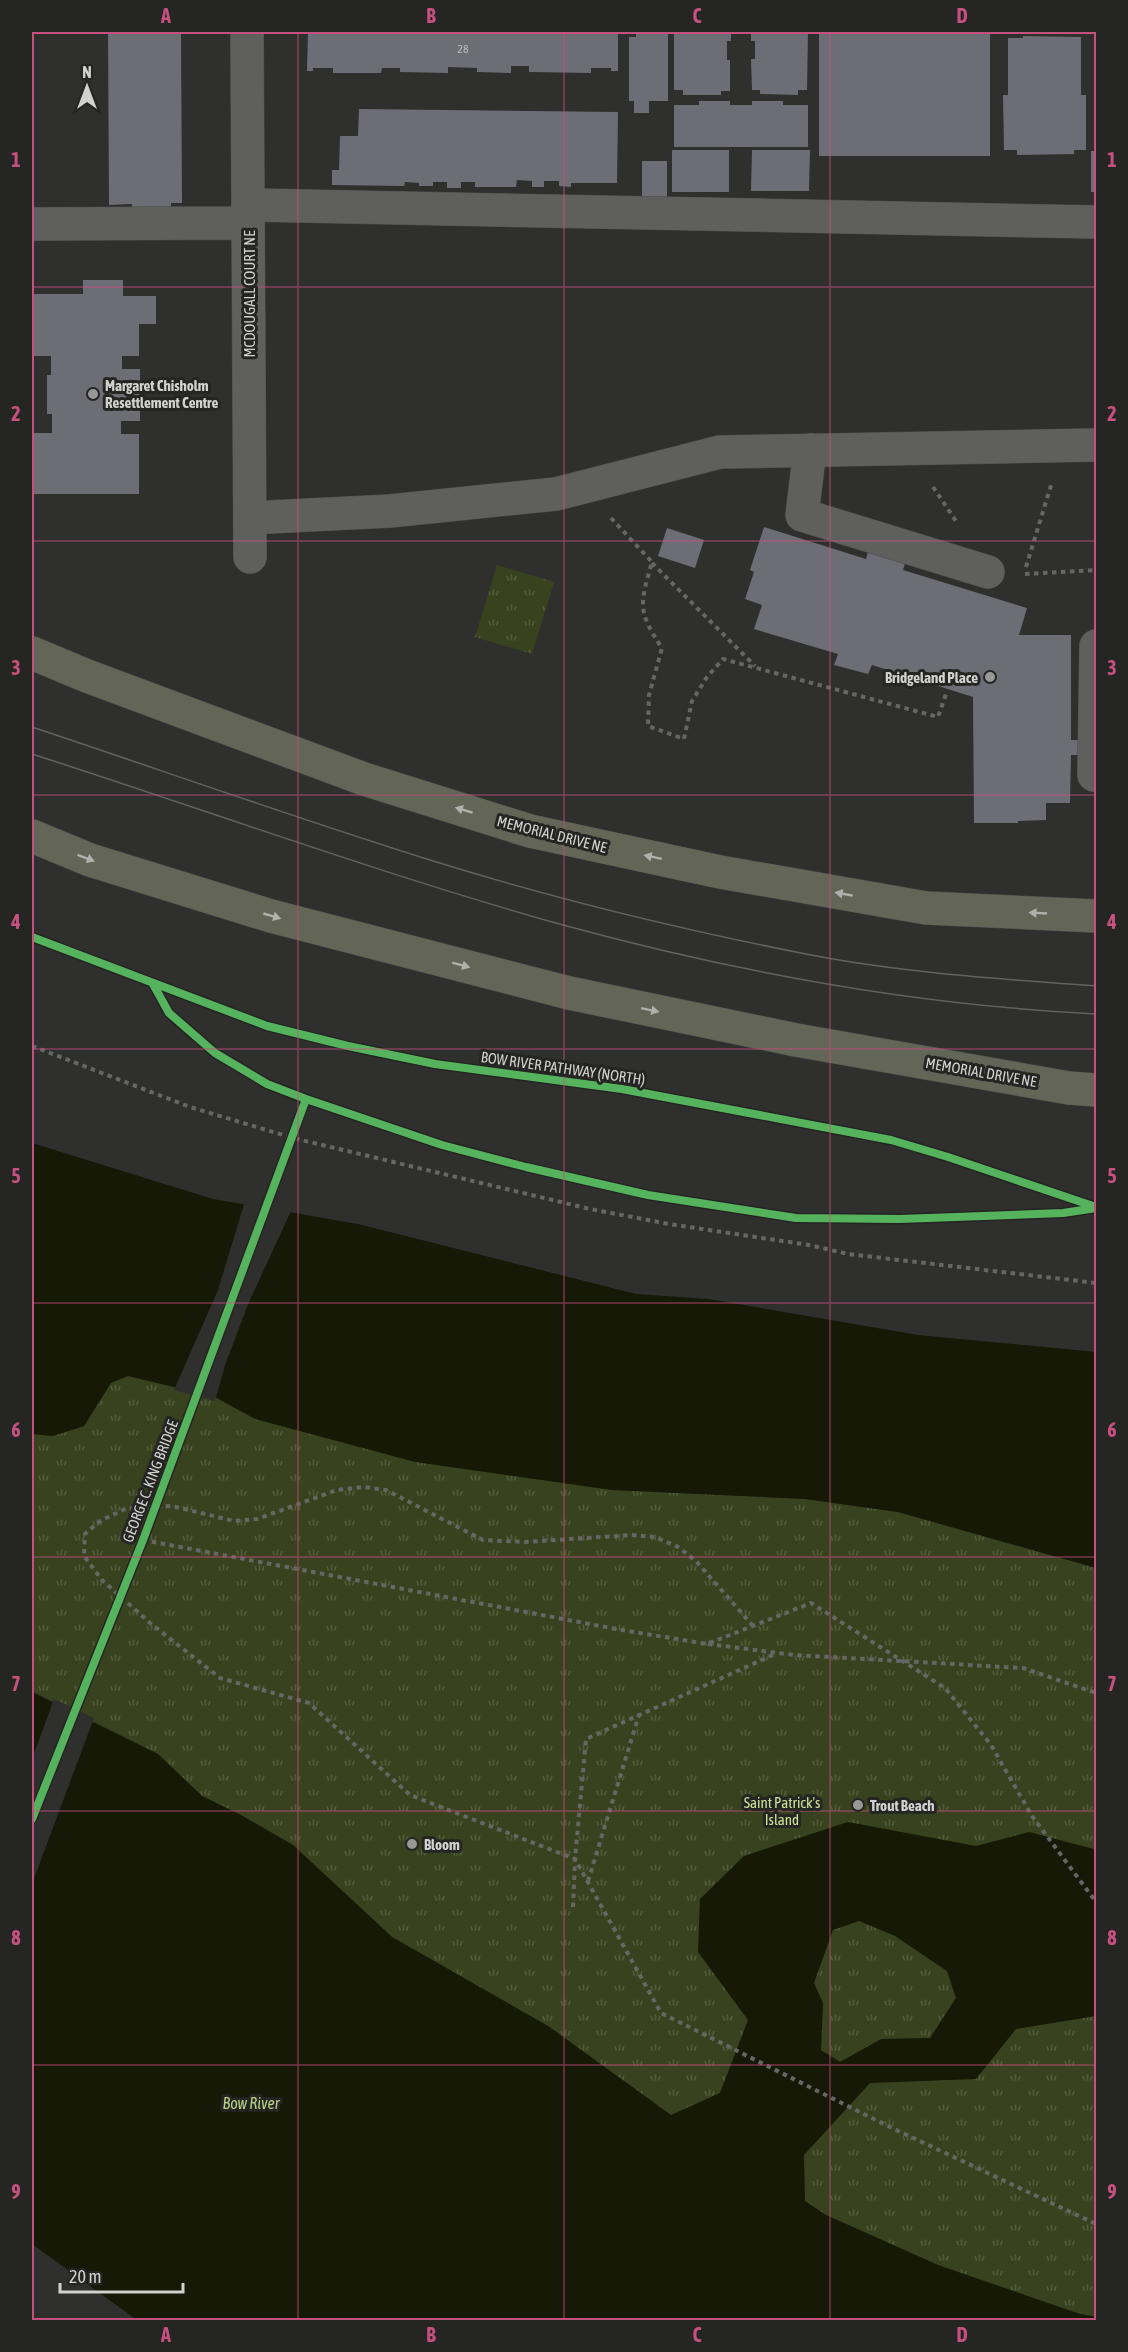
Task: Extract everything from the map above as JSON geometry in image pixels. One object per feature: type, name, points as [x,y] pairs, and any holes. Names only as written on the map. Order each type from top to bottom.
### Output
[{"type":"highway","points":[[32,642],[87,676]]},
{"type":"highway","name":"MEMORIAL DRIVE NE","points":[[32,653],[87,676],[364,779],[530,831],[720,872],[926,908],[1096,916]]},
{"type":"highway","name":"MEMORIAL DRIVE NE","points":[[32,836],[90,860],[271,916],[569,993],[808,1042],[1069,1088],[1096,1090]]},
{"type":"street","name":"MCDOUGALL COURT NE","points":[[247,32],[250,557]]},
{"type":"street","points":[[32,224],[248,214],[1096,222]]},
{"type":"street","points":[[250,518],[390,511],[556,494],[720,452],[1096,445]]},
{"type":"street","points":[[810,450],[802,515],[988,572]]},
{"type":"street","points":[[1096,646],[1094,775],[1096,775]]},
{"type":"path","points":[[1021,584],[1057,468],[1056,446]]},
{"type":"path","points":[[609,516],[755,667]]},
{"type":"path","points":[[652,562],[641,599],[647,626],[662,648],[649,695],[648,726],[684,738],[692,701],[707,677],[723,658],[938,717],[947,691]]},
{"type":"path","points":[[1024,574],[1096,570]]},
{"type":"path","points":[[32,1046],[190,1107],[292,1141],[515,1192],[669,1224],[786,1241],[848,1254],[1096,1283]]},
{"type":"path","points":[[292,1141],[296,1128]]},
{"type":"path","points":[[753,1626],[696,1561],[678,1546],[655,1537],[632,1535],[525,1542],[483,1540],[386,1490],[364,1487],[337,1491],[257,1518],[234,1521],[172,1506],[127,1508],[100,1521],[85,1534],[84,1556],[102,1580],[150,1623],[220,1678],[309,1703],[410,1795],[575,1859],[661,2013],[890,2127],[1096,2224]]},
{"type":"path","points":[[143,1540],[707,1644],[775,1653],[1023,1668],[1096,1693]]},
{"type":"path","points":[[117,1604],[126,1583]]},
{"type":"path","points":[[707,1644],[811,1603],[945,1688],[991,1745],[1032,1816],[1096,1902]]},
{"type":"path","points":[[573,1907],[586,1739],[775,1653]]},
{"type":"path","points":[[588,1881],[639,1715]]},
{"type":"green space","points":[[497,565],[554,582],[532,654],[475,637]]},
{"type":"green space","name":"Saint Patrick's Island","points":[[128,1376],[612,1490],[805,1499],[898,1512],[1096,1568],[1096,2317],[1080,2314],[938,2265],[826,2215],[671,2115],[548,2026],[392,1937],[293,1845],[202,1796],[158,1754],[32,1691],[32,1434],[53,1436],[84,1426],[111,1382]]},
{"type":"water","points":[[32,1143],[213,1199],[358,1224],[636,1294],[708,1299],[918,1335],[1096,1352],[1096,1568],[898,1512],[805,1499],[612,1490],[415,1462],[255,1419],[215,1397],[128,1376],[111,1383],[84,1426],[53,1436],[32,1434]]},
{"type":"water","name":"Bow River","points":[[32,1692],[158,1754],[202,1796],[293,1845],[392,1937],[548,2026],[671,2115],[720,2093],[748,2020],[698,1952],[700,1899],[744,1856],[848,1822],[976,1846],[1029,1832],[1094,1849],[1096,1853],[1096,2016],[1016,2029],[976,2079],[870,2083],[804,2155],[805,2201],[826,2215],[938,2265],[1080,2314],[1096,2317],[1096,2320],[137,2320],[32,2244]],"holes":[[[859,1921],[895,1936],[947,1971],[956,1998],[930,2038],[881,2039],[840,2062],[821,2050],[823,2003],[814,1983],[833,1930]]]},
{"type":"pier","points":[[245,1201],[292,1209],[249,1302],[225,1365],[215,1401],[174,1390],[218,1290]]},
{"type":"pier","points":[[54,1699],[94,1718],[32,1884],[32,1759]]},
{"type":"building","points":[[108,32],[181,32],[182,203],[171,203],[171,208],[132,209],[132,204],[109,205]]},
{"type":"building","points":[[308,32],[618,32],[618,71],[611,71],[611,68],[591,68],[591,73],[529,72],[529,66],[511,66],[511,73],[477,72],[477,68],[448,67],[448,73],[400,72],[400,68],[382,68],[381,73],[333,73],[333,68],[313,68],[313,71],[307,71]]},
{"type":"building","points":[[636,32],[668,32],[668,101],[649,101],[649,113],[634,113],[634,101],[629,101],[629,37],[636,37]]},
{"type":"building","points":[[674,32],[731,32],[731,41],[727,41],[727,60],[730,60],[730,91],[721,91],[721,95],[683,95],[683,90],[674,90]]},
{"type":"building","points":[[751,32],[808,32],[807,90],[798,90],[798,95],[760,94],[760,90],[752,90],[751,59],[755,59],[755,41],[751,41]]},
{"type":"building","points":[[819,32],[990,32],[990,156],[819,156]]},
{"type":"building","points":[[1023,36],[1081,37],[1081,95],[1086,95],[1086,150],[1074,150],[1074,154],[1017,155],[1017,150],[1004,150],[1003,95],[1008,95],[1008,38],[1023,38]]},
{"type":"building","points":[[699,101],[730,101],[730,105],[752,105],[752,101],[783,101],[783,105],[808,105],[808,147],[674,147],[674,105],[699,105]]},
{"type":"building","points":[[359,109],[618,112],[617,183],[571,183],[571,187],[559,186],[559,181],[544,181],[544,187],[532,187],[532,181],[517,180],[516,187],[475,187],[475,182],[461,182],[461,188],[447,188],[447,182],[433,182],[433,186],[419,186],[419,183],[405,182],[404,186],[332,185],[332,170],[339,170],[340,136],[358,136]]},
{"type":"building","points":[[672,150],[729,150],[729,192],[672,192]]},
{"type":"building","points":[[752,150],[810,150],[809,191],[751,191]]},
{"type":"building","points":[[1091,151],[1096,151],[1096,192],[1091,192]]},
{"type":"building","points":[[642,161],[667,161],[667,201],[642,201]]},
{"type":"building","name":"Margaret Chisholm Resettlement Centre","points":[[83,280],[123,280],[123,296],[156,296],[156,324],[139,324],[139,356],[122,356],[122,369],[140,369],[140,421],[121,421],[121,434],[139,434],[139,494],[32,494],[32,433],[52,433],[52,414],[47,414],[47,375],[51,375],[51,356],[32,356],[32,294],[83,294]]},
{"type":"building","name":"Bridgeland Place","points":[[764,527],[866,559],[869,548],[906,560],[903,570],[1027,608],[1019,635],[1071,635],[1071,740],[1081,740],[1081,755],[1071,755],[1070,803],[1046,803],[1046,820],[1018,821],[1018,823],[974,823],[973,697],[872,665],[868,674],[834,665],[838,654],[754,629],[762,605],[745,599],[754,572],[750,570]]},
{"type":"building","points":[[667,528],[704,540],[695,568],[658,556]]},
{"type":"tram line","points":[[32,727],[430,860],[619,913],[846,961],[953,975],[1096,986]]},
{"type":"tram line","points":[[32,754],[429,885],[628,942],[827,984],[962,1003],[1096,1014]]},
{"type":"cycle path","name":"BOW RIVER PATHWAY (NORTH)","points":[[32,937],[267,1026],[435,1064],[622,1089],[891,1140],[1096,1207]]},
{"type":"cycle path","points":[[153,984],[169,1013],[215,1053],[267,1084],[442,1145],[526,1167],[648,1195],[796,1218],[900,1219],[1063,1213],[1096,1208]]},
{"type":"cycle path","name":"GEORGE C. KING BRIDGE","points":[[32,1819],[143,1540],[306,1099]]},
{"type":"place","name":"Margaret Chisholm Resettlement Centre","points":[[93,394]]},
{"type":"place","name":"Bridgeland Place","points":[[990,677]]},
{"type":"place","name":"Trout Beach","points":[[858,1805]]},
{"type":"place","name":"Bloom","points":[[412,1844]]}]
